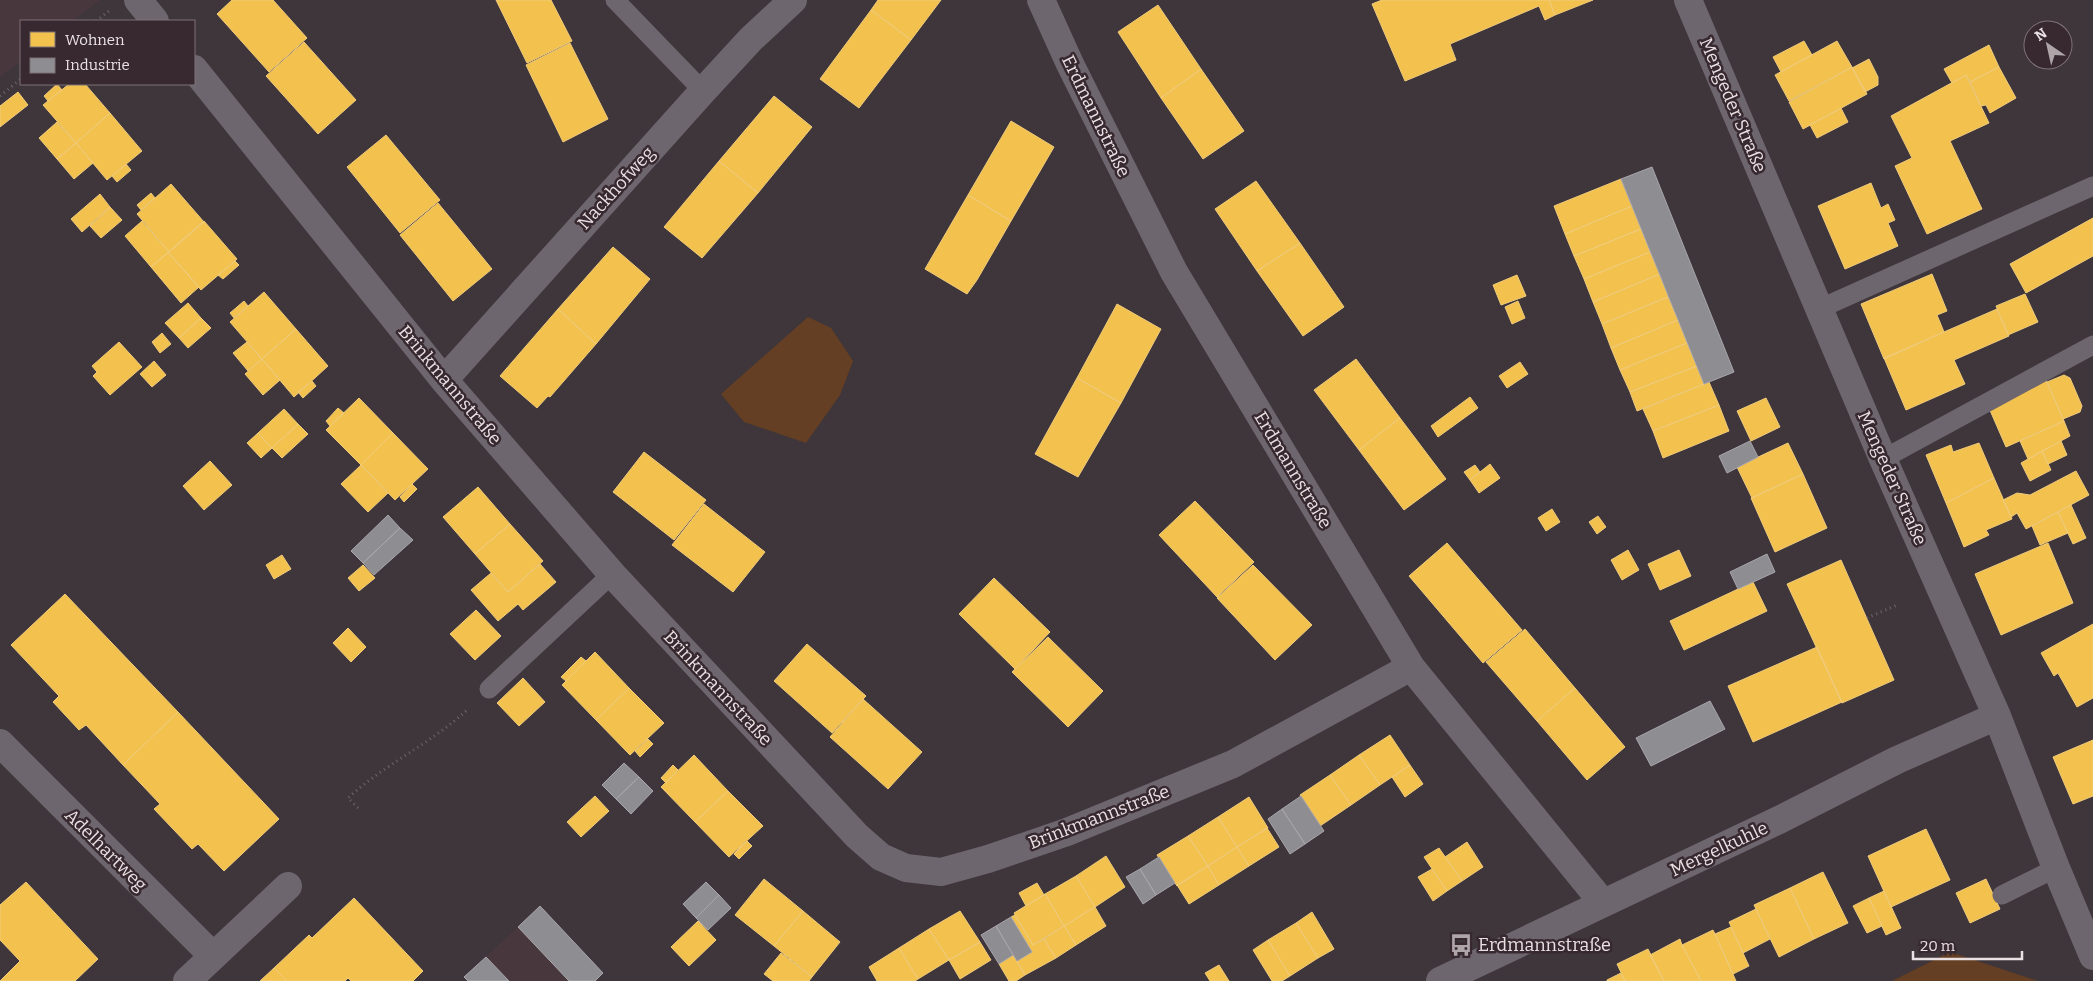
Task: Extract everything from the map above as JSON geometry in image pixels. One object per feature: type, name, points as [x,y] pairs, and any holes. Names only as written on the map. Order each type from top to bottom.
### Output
[{"type":"street","points":[[138,0],[154,20]]},
{"type":"street","name":"Nackhofweg","points":[[444,380],[704,91],[752,39],[793,0]]},
{"type":"street","name":"Erdmannstraße","points":[[1041,0],[1070,64],[1174,272],[1411,667],[1603,902]]},
{"type":"street","name":"Mengeder Straße","points":[[1688,0],[1883,459],[1997,716],[2056,868],[2087,924],[2093,956]]},
{"type":"street","name":"Brinkmannstraße","points":[[195,70],[444,380],[612,574],[856,836],[881,857],[906,868],[941,872],[988,860],[1067,832],[1233,764],[1411,667]]},
{"type":"street","name":"Mergelkuhle","points":[[1440,981],[1781,819],[1897,760],[1997,716]]},
{"type":"street","name":"Adelhartweg","points":[[0,743],[213,956]]},
{"type":"street","points":[[187,981],[288,886]]},
{"type":"lane","points":[[615,0],[704,91]]},
{"type":"lane","points":[[1819,309],[2093,186]]},
{"type":"lane","points":[[1883,459],[2093,345]]},
{"type":"lane","points":[[489,689],[612,574]]},
{"type":"lane","points":[[2002,895],[2056,868]]},
{"type":"path","points":[[0,96],[20,80]]},
{"type":"path","points":[[1867,618],[1897,605]]},
{"type":"path","points":[[358,808],[348,798],[366,781],[454,723],[489,689]]},
{"type":"shaded area","points":[[0,0],[100,0],[73,20],[20,20],[20,62],[0,77]]},
{"type":"shaded area","points":[[808,317],[831,328],[853,361],[840,395],[806,443],[744,422],[721,394]]},
{"type":"shaded area","points":[[540,906],[603,973],[595,981],[468,981],[464,977]]},
{"type":"shaded area","points":[[1950,952],[2038,981],[1892,981]]},
{"type":"building: Wohnen","points":[[232,0],[273,0],[307,38],[269,72],[217,14]]},
{"type":"building: Wohnen","points":[[496,0],[551,0],[572,41],[527,63]]},
{"type":"building: Wohnen","points":[[878,0],[941,0],[911,40],[871,10]]},
{"type":"building: Wohnen","points":[[1382,0],[1549,0],[1555,15],[1545,20],[1539,6],[1450,44],[1456,60],[1405,81],[1372,4]]},
{"type":"building: Wohnen","points":[[1549,0],[1593,0],[1555,15]]},
{"type":"building: Wohnen","points":[[1158,5],[1201,69],[1161,98],[1118,32]]},
{"type":"building: Wohnen","points":[[871,10],[911,40],[859,108],[820,79]]},
{"type":"building: Wohnen","points":[[1804,41],[1812,55],[1781,72],[1773,57]]},
{"type":"building: Wohnen","points":[[1837,41],[1852,67],[1789,101],[1775,75]]},
{"type":"building: Wohnen","points":[[304,42],[356,100],[318,134],[266,76]]},
{"type":"building: Wohnen","points":[[570,43],[608,119],[563,142],[526,65]]},
{"type":"building: Wohnen","points":[[1989,45],[1999,67],[1970,82],[1966,75],[1952,83],[1944,69]]},
{"type":"building: Wohnen","points":[[1869,59],[1878,77],[1878,85],[1865,92],[1852,68]]},
{"type":"building: Wohnen","points":[[1852,67],[1867,94],[1803,129],[1789,102]]},
{"type":"building: Wohnen","points":[[1999,67],[2016,98],[1990,113],[1986,105],[1981,106],[1970,82]]},
{"type":"building: Wohnen","points":[[1201,69],[1244,131],[1203,159],[1161,98]]},
{"type":"building: Wohnen","points":[[1966,75],[1989,123],[1950,141],[1982,209],[1927,234],[1895,166],[1912,158],[1891,116]]},
{"type":"building: Wohnen","points":[[56,85],[62,90],[48,101],[44,96]]},
{"type":"building: Wohnen","points":[[68,85],[86,85],[110,113],[76,143],[43,105]]},
{"type":"building: Wohnen","points":[[18,92],[28,105],[0,127],[0,106]]},
{"type":"building: Wohnen","points":[[774,96],[812,127],[758,193],[719,161]]},
{"type":"building: Wohnen","points":[[1841,108],[1848,122],[1817,138],[1810,125]]},
{"type":"building: Wohnen","points":[[110,113],[142,151],[107,180],[76,143]]},
{"type":"building: Wohnen","points":[[1011,121],[1054,147],[1011,221],[968,195]]},
{"type":"building: Wohnen","points":[[57,122],[76,143],[57,159],[39,138]]},
{"type":"building: Wohnen","points":[[386,135],[440,200],[400,233],[347,167]]},
{"type":"building: Wohnen","points":[[76,143],[93,163],[74,179],[57,159]]},
{"type":"building: Wohnen","points":[[719,161],[758,193],[702,258],[664,227]]},
{"type":"building: Wohnen","points":[[126,164],[131,170],[117,182],[112,176]]},
{"type":"building: Wohnen","points":[[1621,179],[1632,206],[1565,234],[1554,206]]},
{"type":"building: Wohnen","points":[[1256,181],[1300,243],[1257,271],[1215,209]]},
{"type":"building: Wohnen","points":[[1871,183],[1881,208],[1888,204],[1895,220],[1888,223],[1898,246],[1845,269],[1818,206]]},
{"type":"building: Wohnen","points":[[171,184],[204,222],[169,252],[137,214]]},
{"type":"building: Wohnen","points":[[151,193],[155,198],[141,210],[137,205]]},
{"type":"building: Wohnen","points":[[100,194],[110,207],[82,232],[71,219]]},
{"type":"building: Wohnen","points":[[968,195],[1011,221],[967,294],[925,269]]},
{"type":"building: Wohnen","points":[[438,203],[492,269],[453,301],[400,235]]},
{"type":"building: Wohnen","points":[[1632,206],[1641,229],[1574,256],[1565,234]]},
{"type":"building: Wohnen","points":[[110,207],[122,220],[101,238],[90,226]]},
{"type":"building: Wohnen","points":[[2093,218],[2093,256],[2026,293],[2010,264]]},
{"type":"building: Wohnen","points":[[142,221],[169,252],[151,267],[125,236]]},
{"type":"building: Wohnen","points":[[204,221],[237,259],[201,290],[168,252]]},
{"type":"building: Wohnen","points":[[1641,229],[1650,252],[1584,279],[1574,256]]},
{"type":"building: Wohnen","points":[[1300,243],[1344,307],[1303,336],[1257,271]]},
{"type":"building: Wohnen","points":[[613,247],[650,279],[596,344],[558,309]]},
{"type":"building: Wohnen","points":[[168,252],[199,287],[181,303],[151,267]]},
{"type":"building: Wohnen","points":[[1650,252],[1660,274],[1593,302],[1584,279]]},
{"type":"building: Wohnen","points":[[235,261],[239,265],[223,279],[218,275]]},
{"type":"building: Wohnen","points":[[1660,274],[1668,297],[1602,324],[1593,302]]},
{"type":"building: Wohnen","points":[[1932,274],[1947,311],[1937,315],[1944,332],[1884,359],[1861,304]]},
{"type":"building: Wohnen","points":[[1517,275],[1526,296],[1501,305],[1493,285]]},
{"type":"building: Wohnen","points":[[264,292],[296,329],[262,359],[230,322]]},
{"type":"building: Wohnen","points":[[2025,294],[2038,322],[2008,335],[1996,306]]},
{"type":"building: Wohnen","points":[[1668,297],[1678,320],[1611,348],[1602,324]]},
{"type":"building: Wohnen","points":[[244,301],[248,306],[234,318],[230,313]]},
{"type":"building: Wohnen","points":[[1518,301],[1525,318],[1512,324],[1505,307]]},
{"type":"building: Wohnen","points":[[188,303],[201,318],[179,338],[165,323]]},
{"type":"building: Wohnen","points":[[1117,304],[1161,329],[1121,403],[1077,378]]},
{"type":"building: Wohnen","points":[[558,309],[596,344],[550,397],[548,396],[537,408],[500,376]]},
{"type":"building: Wohnen","points":[[1997,309],[2009,336],[1954,360],[1965,384],[1906,410],[1884,358]]},
{"type":"building: Wohnen","points":[[201,318],[211,328],[188,348],[179,338]]},
{"type":"building: Wohnen","points":[[1678,320],[1687,343],[1620,370],[1611,348]]},
{"type":"building: Wohnen","points":[[296,329],[328,366],[294,397],[262,359]]},
{"type":"building: Wohnen","points":[[162,333],[171,344],[160,353],[152,342]]},
{"type":"building: Wohnen","points":[[119,342],[142,367],[110,395],[93,376],[97,372],[92,366]]},
{"type":"building: Wohnen","points":[[247,342],[262,359],[248,371],[233,353]]},
{"type":"building: Wohnen","points":[[1687,343],[1697,366],[1630,392],[1620,370]]},
{"type":"building: Wohnen","points":[[262,359],[280,380],[263,395],[245,374]]},
{"type":"building: Wohnen","points":[[1356,359],[1400,418],[1359,450],[1314,390]]},
{"type":"building: Wohnen","points":[[154,361],[166,375],[152,387],[140,374]]},
{"type":"building: Wohnen","points":[[1520,362],[1528,374],[1507,388],[1499,376]]},
{"type":"building: Wohnen","points":[[1697,366],[1704,384],[1637,411],[1630,392]]},
{"type":"building: Wohnen","points":[[2064,375],[2070,378],[2082,406],[2080,412],[2063,419],[2047,382]]},
{"type":"building: Wohnen","points":[[1077,378],[1121,403],[1078,477],[1035,454]]},
{"type":"building: Wohnen","points":[[2045,378],[2064,421],[2006,447],[1989,408]]},
{"type":"building: Wohnen","points":[[312,381],[316,386],[303,398],[298,392]]},
{"type":"building: Wohnen","points":[[1709,382],[1719,405],[1653,431],[1643,409]]},
{"type":"building: Wohnen","points":[[1470,397],[1478,408],[1438,437],[1431,426]]},
{"type":"building: Wohnen","points":[[359,398],[393,433],[361,465],[326,430]]},
{"type":"building: Wohnen","points":[[1766,398],[1780,427],[1751,441],[1737,411]]},
{"type":"building: Wohnen","points":[[1719,405],[1729,431],[1663,458],[1653,431]]},
{"type":"building: Wohnen","points":[[338,408],[344,413],[330,426],[326,421]]},
{"type":"building: Wohnen","points":[[284,409],[298,424],[272,448],[258,433]]},
{"type":"building: Wohnen","points":[[1400,418],[1446,479],[1404,510],[1359,450]]},
{"type":"building: Wohnen","points":[[2064,421],[2070,436],[2028,459],[2020,441]]},
{"type":"building: Wohnen","points":[[298,424],[308,434],[282,458],[272,448]]},
{"type":"building: Wohnen","points":[[258,433],[272,448],[261,458],[247,443]]},
{"type":"building: Wohnen","points":[[393,433],[428,469],[395,500],[361,465]]},
{"type":"building: Wohnen","points":[[2061,441],[2067,455],[2048,464],[2042,451]]},
{"type":"building: Wohnen","points":[[1788,443],[1803,474],[1752,498],[1737,467]]},
{"type":"building: Wohnen","points":[[1979,443],[1994,478],[1946,503],[1926,455],[1951,445],[1953,452]]},
{"type":"building: Wohnen","points":[[2042,451],[2051,470],[2030,481],[2021,463]]},
{"type":"building: Wohnen","points":[[644,452],[706,500],[674,540],[613,492]]},
{"type":"building: Wohnen","points":[[210,461],[232,485],[204,510],[183,486]]},
{"type":"building: Wohnen","points":[[1490,464],[1500,478],[1479,493],[1470,480]]},
{"type":"building: Wohnen","points":[[361,465],[388,493],[368,512],[341,484]]},
{"type":"building: Wohnen","points":[[1475,465],[1480,472],[1470,480],[1464,472]]},
{"type":"building: Wohnen","points":[[2076,471],[2089,495],[2026,529],[2017,513],[2011,517],[2003,500],[2017,493],[2030,495]]},
{"type":"building: Wohnen","points":[[1803,474],[1827,528],[1775,552],[1751,498]]},
{"type":"building: Wohnen","points":[[1994,478],[2012,519],[1986,530],[1989,535],[1964,547],[1946,503]]},
{"type":"building: Wohnen","points":[[412,484],[417,489],[404,502],[400,497]]},
{"type":"building: Wohnen","points":[[478,487],[510,524],[475,554],[443,517]]},
{"type":"building: Wohnen","points":[[1195,501],[1254,562],[1217,597],[1159,535]]},
{"type":"building: Wohnen","points":[[704,504],[765,552],[733,592],[672,545]]},
{"type":"building: Wohnen","points":[[2071,505],[2086,538],[2073,544],[2058,512]]},
{"type":"building: Wohnen","points":[[1552,509],[1560,522],[1546,531],[1538,518]]},
{"type":"building: Wohnen","points":[[2058,512],[2068,533],[2040,545],[2032,526]]},
{"type":"building: Wohnen","points":[[1598,516],[1606,527],[1597,534],[1589,522]]},
{"type":"building: Wohnen","points":[[510,524],[543,561],[508,592],[475,554]]},
{"type":"building: Wohnen","points":[[1447,543],[1522,630],[1483,663],[1409,576]]},
{"type":"building: Wohnen","points":[[2048,543],[2073,603],[2001,635],[1975,574]]},
{"type":"building: Wohnen","points":[[1628,550],[1639,570],[1622,580],[1611,560]]},
{"type":"building: Wohnen","points":[[1679,550],[1691,576],[1660,590],[1648,564]]},
{"type":"building: Wohnen","points":[[282,555],[291,569],[274,579],[266,565]]},
{"type":"building: Wohnen","points":[[1841,560],[1894,680],[1842,703],[1787,584]]},
{"type":"building: Wohnen","points":[[540,564],[556,582],[523,610],[518,604],[498,621],[471,590],[491,573],[508,592]]},
{"type":"building: Wohnen","points":[[363,565],[375,578],[359,591],[348,578]]},
{"type":"building: Wohnen","points":[[1253,565],[1312,625],[1275,660],[1217,598]]},
{"type":"building: Wohnen","points":[[994,578],[1050,632],[1015,669],[959,614]]},
{"type":"building: Wohnen","points":[[1753,582],[1767,611],[1684,650],[1670,621]]},
{"type":"building: Wohnen","points":[[65,594],[178,712],[123,765],[86,725],[79,730],[53,702],[59,696],[11,645]]},
{"type":"building: Wohnen","points":[[476,610],[501,636],[475,660],[450,634]]},
{"type":"building: Wohnen","points":[[2093,624],[2093,698],[2077,707],[2058,673],[2054,676],[2041,653]]},
{"type":"building: Wohnen","points":[[348,628],[366,647],[351,662],[333,643]]},
{"type":"building: Wohnen","points":[[1525,629],[1575,688],[1537,721],[1486,662]]},
{"type":"building: Wohnen","points":[[1048,637],[1103,691],[1068,727],[1012,672]]},
{"type":"building: Wohnen","points":[[807,644],[866,696],[832,733],[774,681]]},
{"type":"building: Wohnen","points":[[1817,647],[1842,702],[1753,742],[1728,686]]},
{"type":"building: Wohnen","points":[[595,652],[629,688],[596,720],[562,685]]},
{"type":"building: Wohnen","points":[[581,657],[586,661],[566,681],[561,677]]},
{"type":"building: Wohnen","points":[[523,678],[545,702],[519,726],[497,703]]},
{"type":"building: Wohnen","points":[[629,688],[664,723],[630,755],[596,720]]},
{"type":"building: Wohnen","points":[[1575,688],[1625,747],[1587,780],[1537,721]]},
{"type":"building: Wohnen","points":[[863,699],[922,752],[888,789],[830,737]]},
{"type":"building: Wohnen","points":[[178,712],[279,819],[224,871],[198,844],[192,849],[154,809],[160,804],[123,765]]},
{"type":"building: Wohnen","points":[[1390,735],[1410,765],[1380,785],[1359,755]]},
{"type":"building: Wohnen","points":[[648,739],[653,744],[640,757],[635,751]]},
{"type":"building: Wohnen","points":[[2093,740],[2093,796],[2073,804],[2053,757]]},
{"type":"building: Wohnen","points":[[694,755],[728,791],[695,822],[661,787]]},
{"type":"building: Wohnen","points":[[1359,755],[1380,785],[1351,805],[1330,775]]},
{"type":"building: Wohnen","points":[[673,765],[678,770],[666,783],[661,778]]},
{"type":"building: Wohnen","points":[[1410,765],[1423,784],[1405,797],[1392,777]]},
{"type":"building: Wohnen","points":[[1330,775],[1351,805],[1320,826],[1300,795]]},
{"type":"building: Wohnen","points":[[728,791],[763,826],[729,857],[695,822]]},
{"type":"building: Wohnen","points":[[595,796],[609,811],[581,837],[567,822]]},
{"type":"building: Wohnen","points":[[1249,797],[1268,828],[1237,847],[1218,817]]},
{"type":"building: Wohnen","points":[[1218,817],[1237,847],[1208,866],[1188,836]]},
{"type":"building: Wohnen","points":[[1267,828],[1279,847],[1249,866],[1237,847]]},
{"type":"building: Wohnen","points":[[1926,829],[1950,880],[1891,907],[1868,856]]},
{"type":"building: Wohnen","points":[[1188,836],[1208,866],[1177,886],[1157,855]]},
{"type":"building: Wohnen","points":[[747,841],[752,846],[739,859],[734,854]]},
{"type":"building: Wohnen","points":[[1467,842],[1483,867],[1462,881],[1445,857]]},
{"type":"building: Wohnen","points":[[1237,847],[1249,866],[1219,885],[1208,866]]},
{"type":"building: Wohnen","points":[[1439,848],[1462,881],[1447,891],[1424,857]]},
{"type":"building: Wohnen","points":[[1106,856],[1125,887],[1095,907],[1076,876]]},
{"type":"building: Wohnen","points":[[1208,866],[1219,885],[1189,904],[1177,885]]},
{"type":"building: Wohnen","points":[[1432,869],[1447,891],[1433,901],[1418,877]]},
{"type":"building: Wohnen","points":[[1823,872],[1848,923],[1814,939],[1790,888]]},
{"type":"building: Wohnen","points":[[1076,876],[1095,907],[1064,926],[1045,894]]},
{"type":"building: Wohnen","points":[[764,879],[803,911],[774,946],[735,915]]},
{"type":"building: Wohnen","points":[[1986,879],[2000,909],[1970,923],[1956,893]]},
{"type":"building: Wohnen","points":[[26,882],[98,959],[75,981],[0,981],[20,961],[0,940],[0,905]]},
{"type":"building: Wohnen","points":[[1037,883],[1044,895],[1026,906],[1019,893]]},
{"type":"building: Wohnen","points":[[1790,888],[1814,939],[1779,957],[1754,905]]},
{"type":"building: Wohnen","points":[[1884,891],[1901,928],[1886,935],[1869,898]]},
{"type":"building: Wohnen","points":[[1045,894],[1064,926],[1033,945],[1014,913]]},
{"type":"building: Wohnen","points":[[354,898],[423,971],[413,981],[351,981],[348,978],[345,981],[287,981],[274,968],[309,935],[312,938]]},
{"type":"building: Wohnen","points":[[1869,898],[1882,926],[1867,933],[1853,906]]},
{"type":"building: Wohnen","points":[[1095,907],[1106,926],[1076,945],[1064,926]]},
{"type":"building: Wohnen","points":[[1756,909],[1770,939],[1743,953],[1729,922]]},
{"type":"building: Wohnen","points":[[803,911],[840,942],[812,977],[774,946]]},
{"type":"building: Wohnen","points":[[960,911],[980,942],[949,960],[929,929]]},
{"type":"building: Wohnen","points":[[1312,912],[1334,949],[1318,958],[1296,923]]},
{"type":"building: Wohnen","points":[[1015,915],[1033,945],[1044,939],[1056,958],[1025,975],[1017,961],[1032,952],[1011,917]]},
{"type":"building: Wohnen","points":[[698,921],[716,940],[689,966],[671,947]]},
{"type":"building: Wohnen","points":[[1296,923],[1318,958],[1290,976],[1268,940]]},
{"type":"building: Wohnen","points":[[1064,926],[1076,945],[1056,958],[1044,939]]},
{"type":"building: Wohnen","points":[[1731,927],[1749,966],[1733,974],[1715,934]]},
{"type":"building: Wohnen","points":[[929,929],[949,960],[918,979],[899,948]]},
{"type":"building: Wohnen","points":[[1713,930],[1736,981],[1701,981],[1682,945]]},
{"type":"building: Wohnen","points":[[1680,939],[1701,981],[1664,981],[1650,955]]},
{"type":"building: Wohnen","points":[[1268,940],[1290,976],[1282,981],[1272,981],[1253,950]]},
{"type":"building: Wohnen","points":[[980,942],[991,960],[960,979],[949,960]]},
{"type":"building: Wohnen","points":[[899,948],[918,979],[915,981],[877,981],[869,967]]},
{"type":"building: Wohnen","points":[[1648,949],[1664,981],[1625,981],[1617,964]]},
{"type":"building: Wohnen","points":[[781,953],[812,977],[809,981],[773,981],[764,974]]},
{"type":"building: Wohnen","points":[[1013,955],[1025,975],[1016,981],[1009,981],[999,964]]},
{"type":"building: Wohnen","points":[[1219,965],[1229,981],[1210,981],[1205,973]]},
{"type":"building: Wohnen","points":[[274,968],[287,981],[260,981]]},
{"type":"building: Wohnen","points":[[1621,973],[1625,981],[1607,981],[1607,980]]},
{"type":"building: Industrie","points":[[1652,167],[1734,372],[1704,384],[1621,179]]},
{"type":"building: Industrie","points":[[1750,441],[1758,457],[1727,473],[1719,456]]},
{"type":"building: Industrie","points":[[388,515],[400,528],[363,563],[351,551]]},
{"type":"building: Industrie","points":[[400,528],[413,540],[374,575],[363,563]]},
{"type":"building: Industrie","points":[[1767,554],[1775,572],[1738,589],[1730,572]]},
{"type":"building: Industrie","points":[[1710,701],[1725,729],[1651,766],[1636,738]]},
{"type":"building: Industrie","points":[[624,763],[639,777],[616,799],[602,785]]},
{"type":"building: Industrie","points":[[639,777],[653,791],[631,814],[616,799]]},
{"type":"building: Industrie","points":[[1301,796],[1324,831],[1305,844],[1282,809]]},
{"type":"building: Industrie","points":[[1282,809],[1305,844],[1290,854],[1268,819]]},
{"type":"building: Industrie","points":[[1159,857],[1175,883],[1156,895],[1140,869]]},
{"type":"building: Industrie","points":[[1140,869],[1156,895],[1143,904],[1126,877]]},
{"type":"building: Industrie","points":[[706,882],[719,895],[696,918],[683,904]]},
{"type":"building: Industrie","points":[[719,895],[731,908],[708,930],[696,918]]},
{"type":"building: Industrie","points":[[540,906],[603,973],[595,981],[569,981],[518,927]]},
{"type":"building: Industrie","points":[[1011,917],[1032,952],[1017,961],[996,926]]},
{"type":"building: Industrie","points":[[996,926],[1013,955],[999,964],[981,935]]},
{"type":"building: Industrie","points":[[486,957],[509,981],[468,981],[464,977]]},
{"type":"place","name":"Erdmannstraße","points":[[1461,945]]}]
